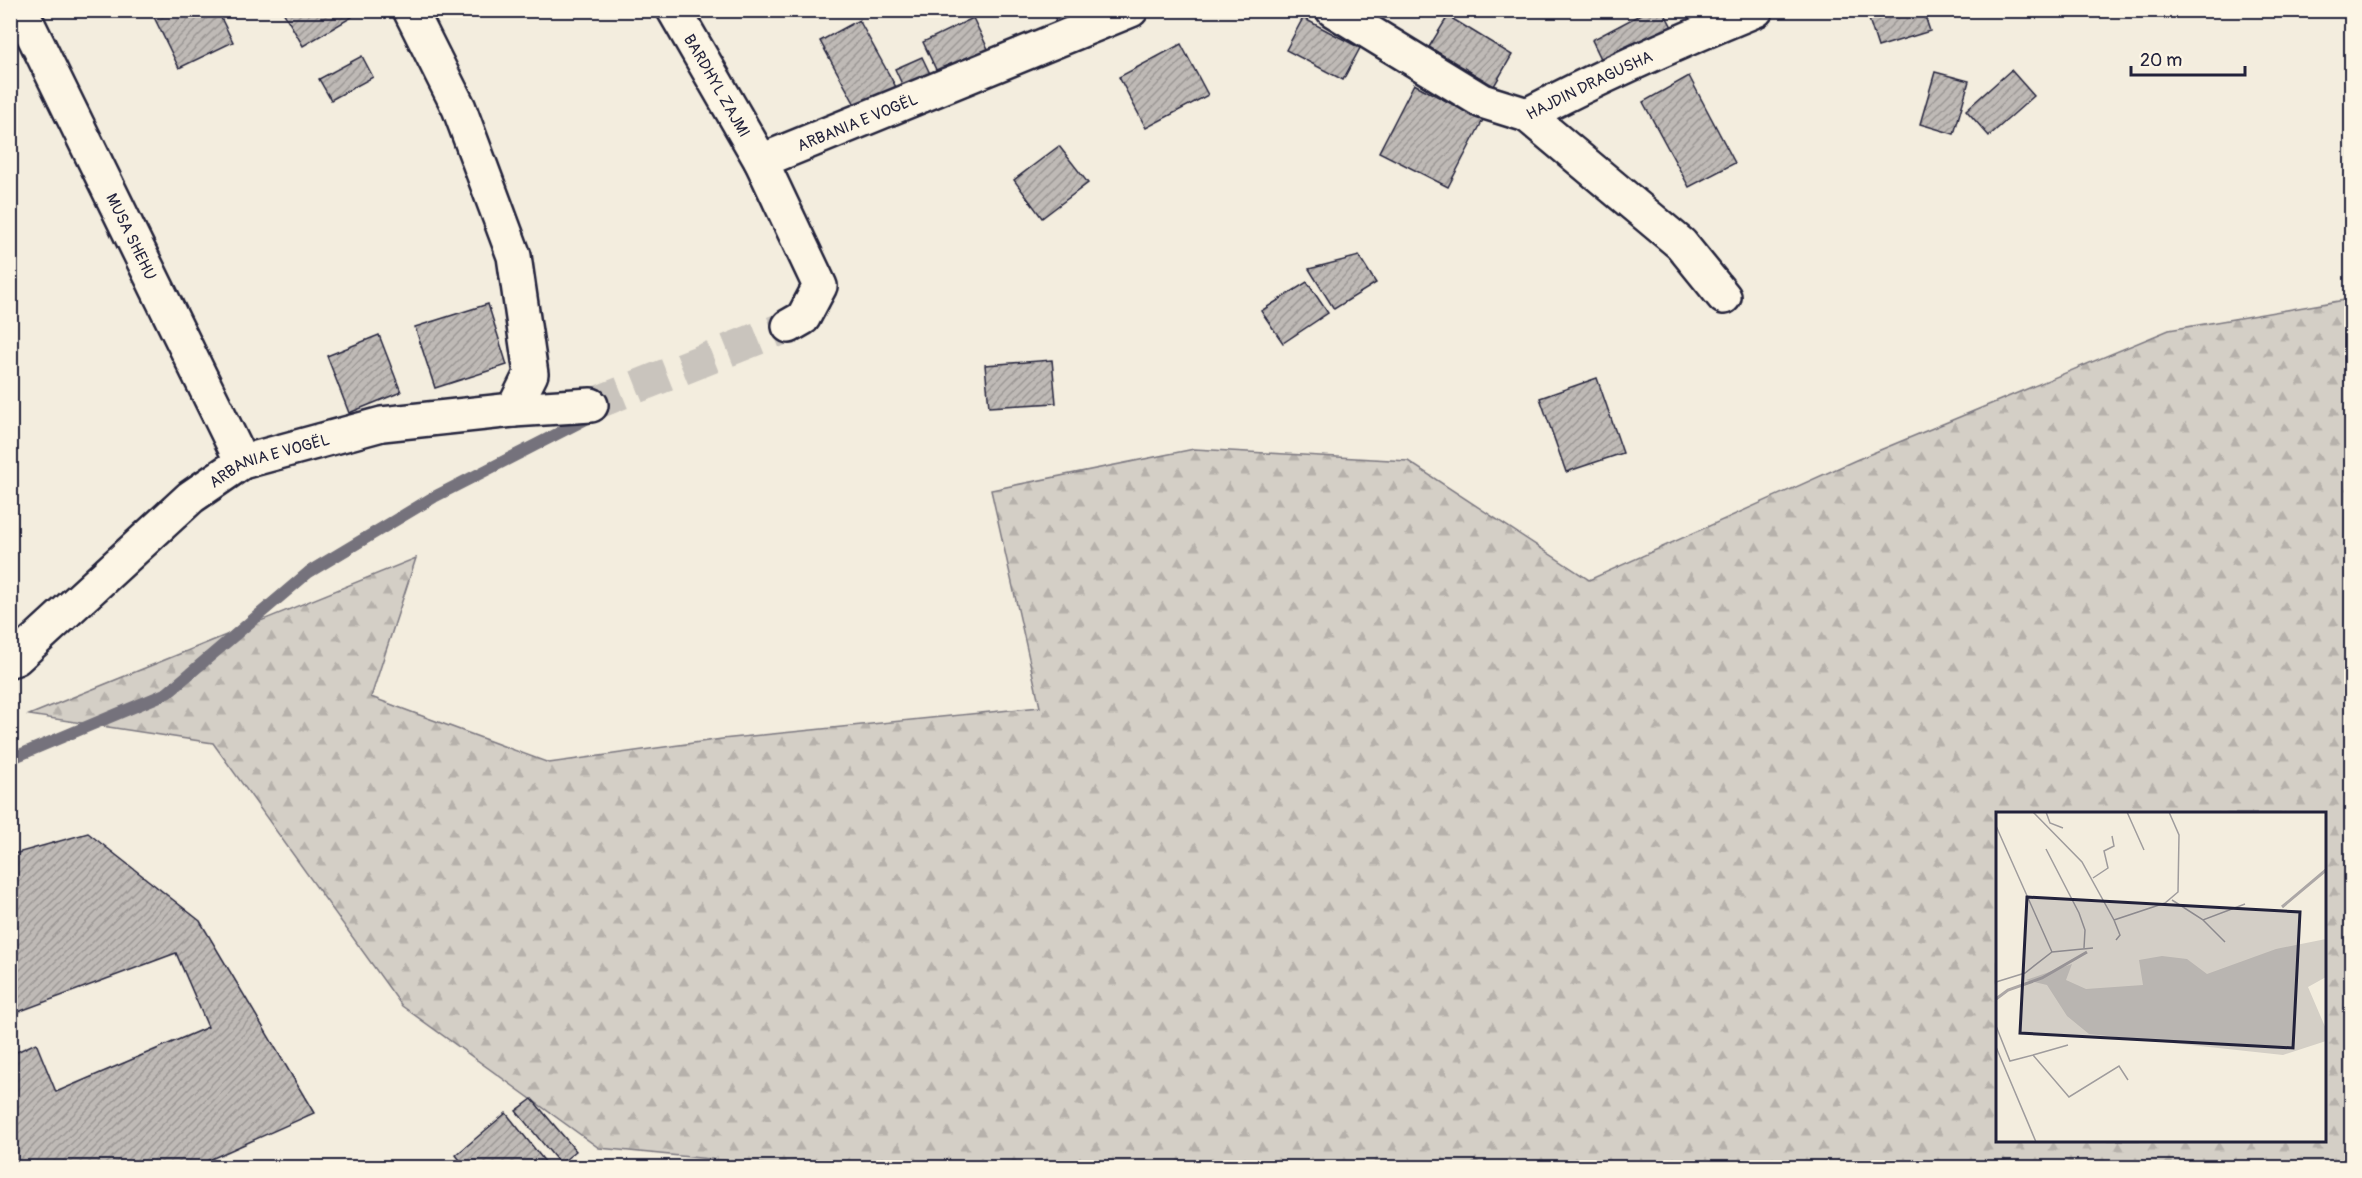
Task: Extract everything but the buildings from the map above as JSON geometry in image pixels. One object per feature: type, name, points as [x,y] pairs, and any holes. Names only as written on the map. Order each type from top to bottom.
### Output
[{"type":"street","name":"MUSA SHEHU","points":[[21,10],[242,462]]},
{"type":"street","points":[[410,10],[459,108],[514,256],[531,374],[513,410]]},
{"type":"street","name":"BARDHYL ZAJMI","points":[[674,10],[761,160]]},
{"type":"street","name":"ARBANIA E VOGËL","points":[[761,160],[1131,10]]},
{"type":"street","name":"HAJDIN DRAGUSHA","points":[[1333,10],[1482,100],[1527,115],[1578,88],[1673,44],[1756,10]]},
{"type":"street","points":[[1527,115],[1681,244],[1724,297]]},
{"type":"street","points":[[761,160],[820,285],[803,318],[789,326]]},
{"type":"street","name":"ARBANIA E VOGËL","points":[[10,660],[16,658],[191,497],[242,462],[382,424],[513,410],[591,405]]},
{"type":"green space","points":[[2351,299],[2351,1167],[800,1168],[599,1148],[402,1006],[213,743],[29,715],[416,558],[371,697],[549,763],[722,739],[1040,707],[991,490],[1194,449],[1408,461],[1589,580],[1856,460],[2169,330]]},
{"type":"waterway","points":[[10,759],[167,693],[309,572],[434,497],[594,415]]},
{"type":"tunnel","points":[[591,405],[789,326]]}]
